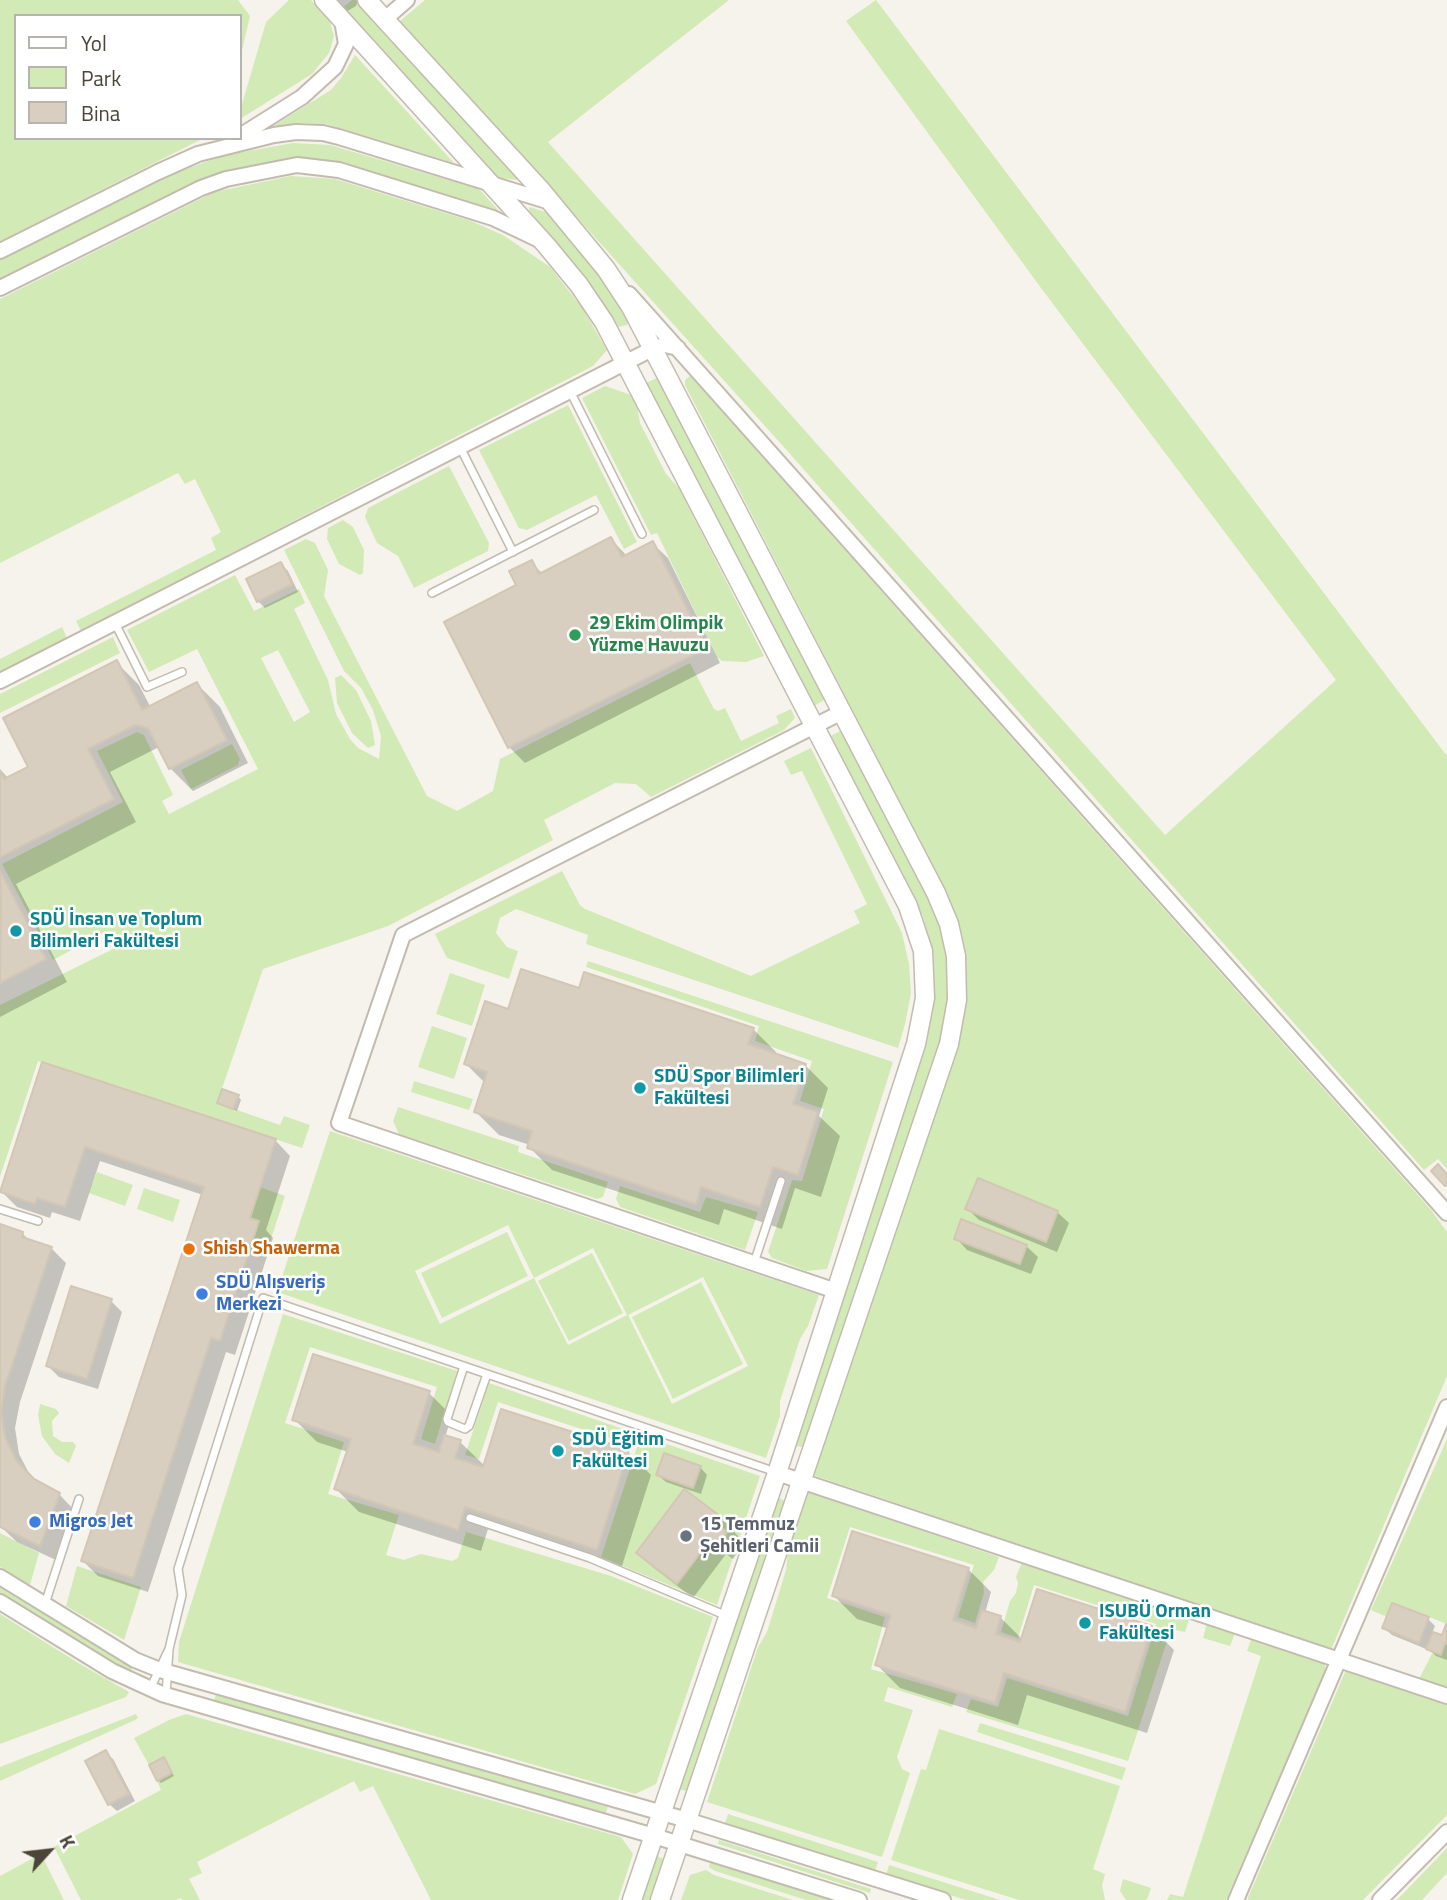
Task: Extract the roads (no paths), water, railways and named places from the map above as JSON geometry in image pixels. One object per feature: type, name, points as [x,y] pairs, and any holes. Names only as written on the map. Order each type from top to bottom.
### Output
[{"type":"street","points":[[324,0],[546,245],[592,303],[626,363],[908,906],[918,933],[925,970],[924,1007],[919,1035],[777,1472],[632,1900]]},
{"type":"street","points":[[367,0],[550,202],[606,269],[1447,1213]]},
{"type":"street","points":[[385,19],[407,0]]},
{"type":"street","points":[[242,134],[302,97],[335,67],[342,56],[346,41],[341,19]]},
{"type":"street","points":[[0,251],[158,172],[219,148],[274,135],[323,133],[550,202]]},
{"type":"street","points":[[219,148],[233,140]]},
{"type":"street","points":[[0,288],[201,188],[226,179],[296,165],[340,170],[493,218],[546,245]]},
{"type":"street","points":[[606,269],[631,306],[654,348],[941,903],[954,945],[957,1000],[946,1054],[660,1900]]},
{"type":"street","points":[[0,681],[654,348],[665,345],[678,348]]},
{"type":"street","points":[[836,1291],[338,1123],[403,935],[842,712]]},
{"type":"street","points":[[1236,1900],[1447,1408]]},
{"type":"street","points":[[777,1472],[1447,1696]]},
{"type":"street","points":[[0,1577],[135,1660],[164,1671],[661,1812],[943,1900]]},
{"type":"street","points":[[0,1602],[112,1671],[166,1695],[679,1843],[859,1900]]},
{"type":"street","points":[[1380,1900],[1447,1832]]},
{"type":"lane","points":[[570,391],[642,534]]},
{"type":"lane","points":[[460,447],[513,552]]},
{"type":"lane","points":[[432,593],[594,510]]},
{"type":"lane","points":[[115,623],[147,687],[182,672]]},
{"type":"lane","points":[[754,1263],[781,1181]]},
{"type":"lane","points":[[0,1209],[38,1221]]},
{"type":"lane","points":[[166,1695],[164,1671],[182,1595],[178,1569],[263,1298],[777,1472]]},
{"type":"lane","points":[[464,1366],[447,1419],[449,1423],[465,1429],[469,1426],[487,1374]]},
{"type":"lane","points":[[45,1605],[79,1499]]},
{"type":"lane","points":[[470,1518],[590,1558],[728,1616]]},
{"type":"lane","points":[[149,1689],[164,1671]]},
{"type":"place","name":"29 Ekim Olimpik Yüzme Havuzu","points":[[575,635]]},
{"type":"place","name":"SDÜ İnsan ve Toplum Bilimleri Fakültesi","points":[[16,931]]},
{"type":"place","name":"SDÜ Spor Bilimleri Fakültesi","points":[[640,1088]]},
{"type":"place","name":"Shish Shawerma","points":[[189,1249]]},
{"type":"place","name":"SDÜ Alışveriş Merkezi","points":[[202,1294]]},
{"type":"place","name":"SDÜ Eğitim Fakültesi","points":[[558,1451]]},
{"type":"place","name":"Migros Jet","points":[[35,1522]]},
{"type":"place","name":"15 Temmuz Şehitleri Camii","points":[[686,1536]]},
{"type":"place","name":"ISUBÜ Orman Fakültesi","points":[[1085,1623]]}]
